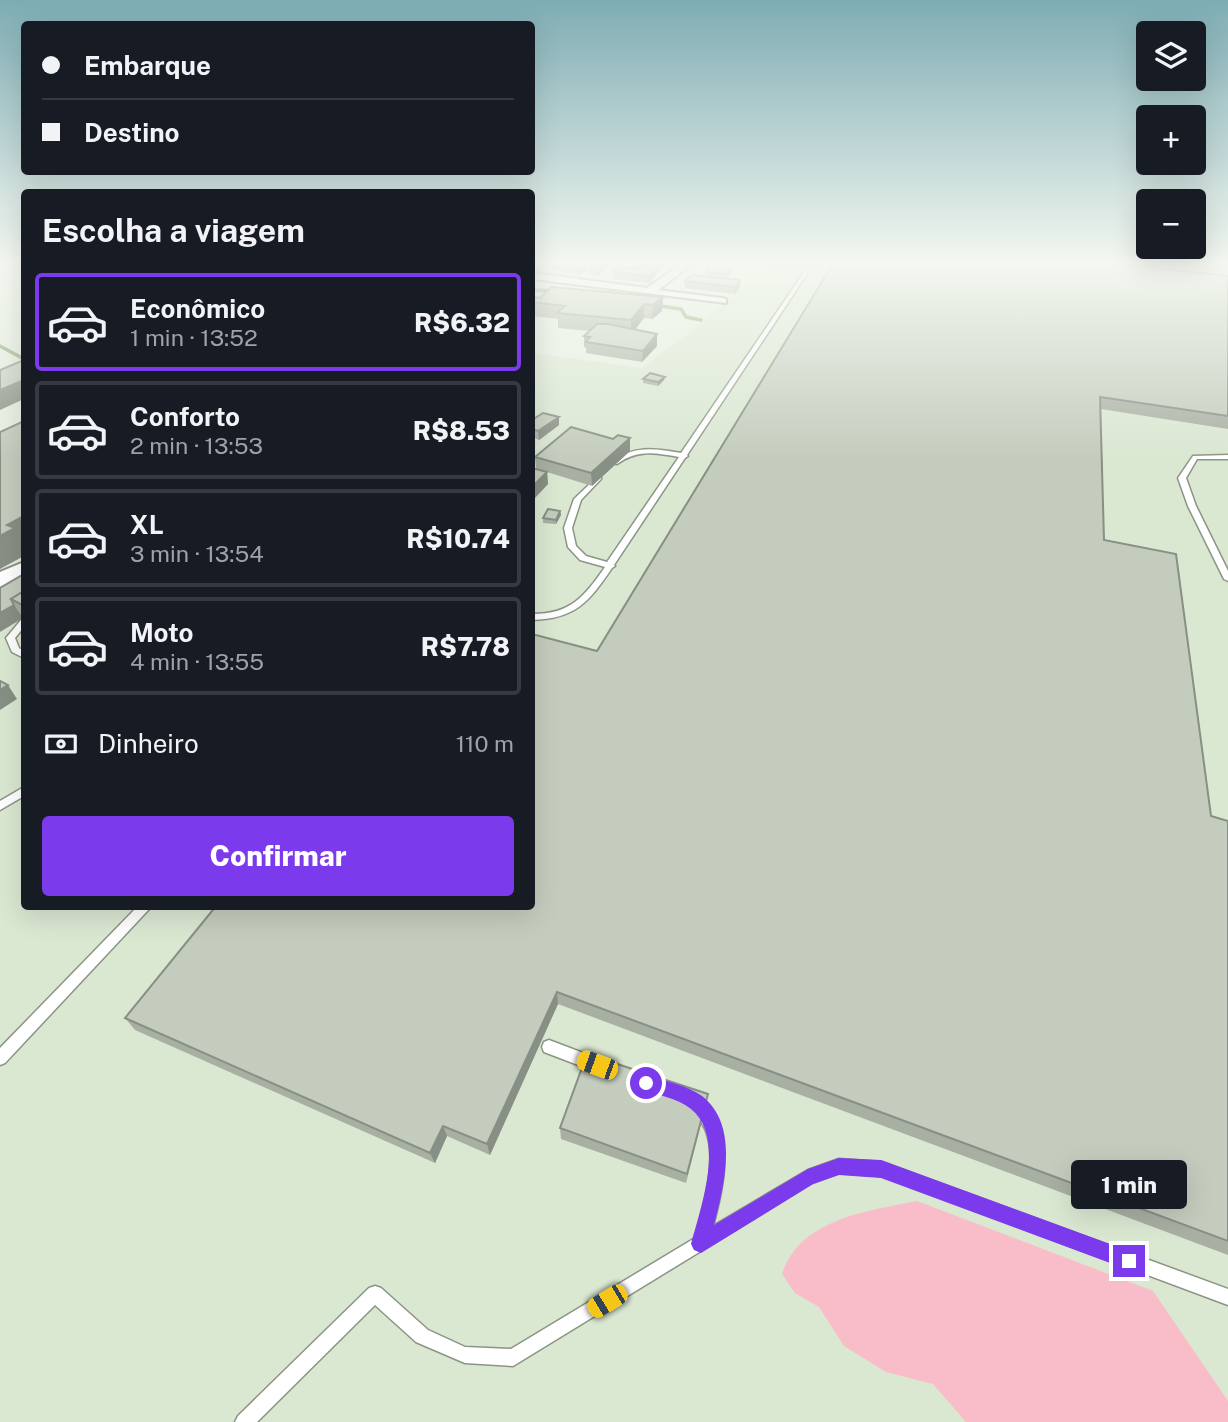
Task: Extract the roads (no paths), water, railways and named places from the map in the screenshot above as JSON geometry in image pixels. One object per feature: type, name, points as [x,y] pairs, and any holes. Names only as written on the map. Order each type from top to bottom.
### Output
[{"type":"street","points":[[0,582],[21,571]]},
{"type":"lane","points":[[535,617],[551,618],[574,609],[591,593],[769,328]]},
{"type":"lane","points":[[611,467],[634,452],[649,450],[684,456]]},
{"type":"lane","points":[[1228,457],[1195,457],[1182,478],[1192,506],[1228,579]]},
{"type":"lane","points":[[603,475],[578,499],[568,528],[572,547],[583,558],[611,566]]},
{"type":"lane","points":[[21,625],[10,638],[15,650],[21,653]]},
{"type":"lane","points":[[0,806],[21,793]]},
{"type":"lane","points":[[0,1058],[142,910]]},
{"type":"lane","points":[[548,1047],[609,1069]]},
{"type":"lane","points":[[682,1096],[694,1100],[709,1115],[718,1141],[714,1190],[701,1244]]},
{"type":"lane","points":[[244,1422],[375,1294],[422,1336],[465,1354],[513,1358],[808,1177],[839,1167],[881,1169],[1228,1297]]},
{"type":"waterway","points":[[0,346],[21,357]]}]
